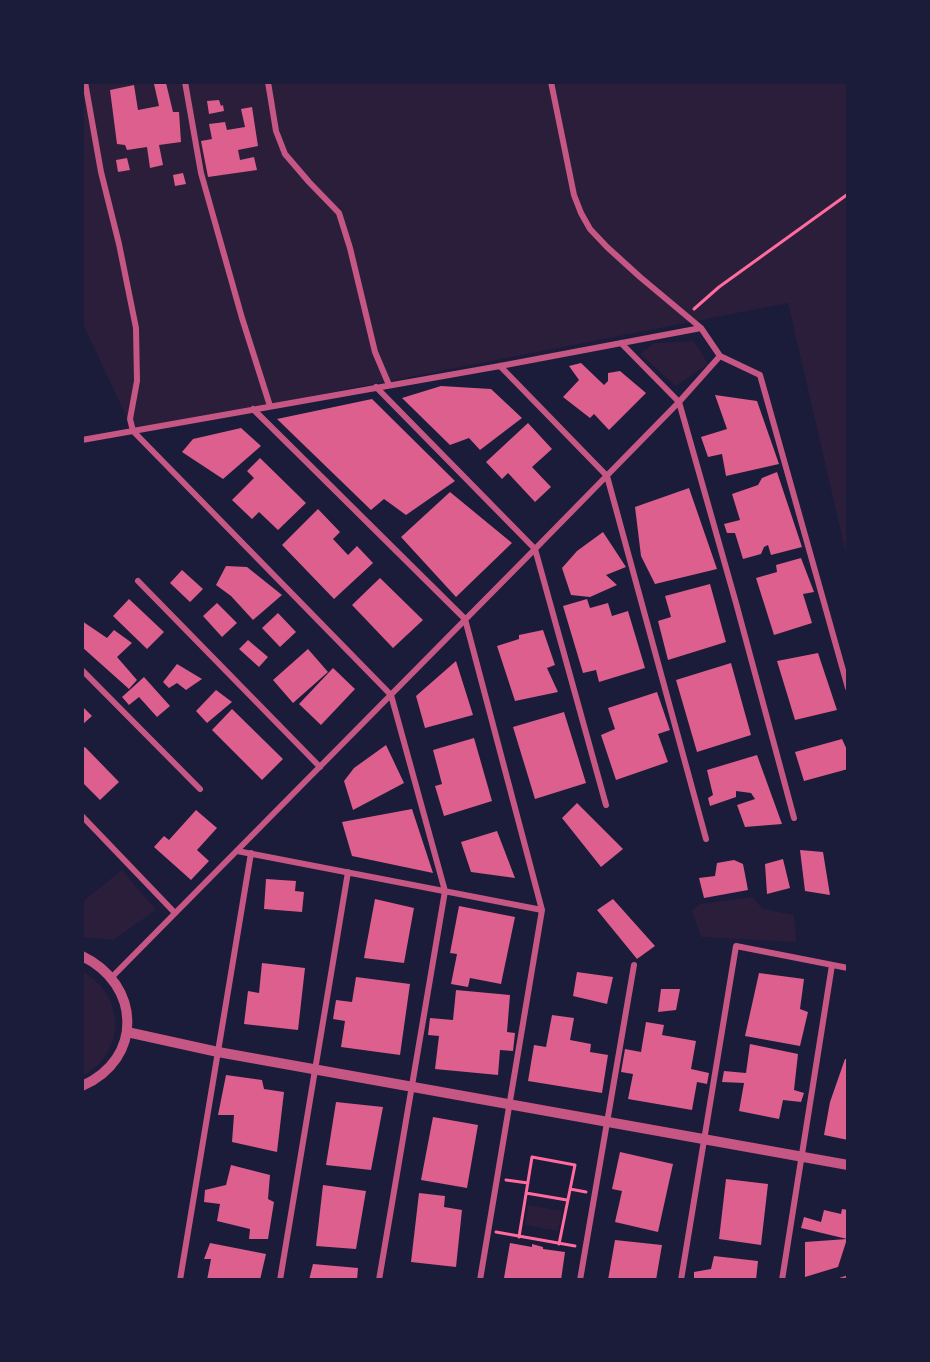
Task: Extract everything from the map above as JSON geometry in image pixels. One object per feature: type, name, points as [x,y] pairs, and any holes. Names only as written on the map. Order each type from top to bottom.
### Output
[{"type":"street","points":[[85,82],[101,172],[136,328],[137,381],[130,419],[133,431],[391,695],[445,891],[379,1280]]},
{"type":"street","points":[[185,82],[201,173],[242,318],[270,406]]},
{"type":"street","points":[[268,82],[276,131],[285,154],[339,213],[350,248],[375,352],[389,385]]},
{"type":"street","points":[[550,82],[574,195],[590,229],[607,247],[700,328],[720,356],[760,375],[848,688]]},
{"type":"street","points":[[82,440],[700,328]]},
{"type":"street","points":[[621,343],[679,402],[740,614],[794,818]]},
{"type":"street","points":[[112,977],[607,476],[720,356]]},
{"type":"street","points":[[500,366],[607,476],[706,839]]},
{"type":"street","points":[[376,387],[535,549],[606,805]]},
{"type":"street","points":[[253,409],[465,619],[542,910],[480,1280]]},
{"type":"street","points":[[138,581],[320,767]]},
{"type":"street","points":[[82,670],[200,789]]},
{"type":"street","points":[[82,816],[175,913]]},
{"type":"street","points":[[237,850],[542,910]]},
{"type":"street","points":[[180,1280],[251,854]]},
{"type":"street","points":[[280,1280],[348,872]]},
{"type":"street","points":[[681,1280],[736,946],[848,968]]},
{"type":"street","points":[[82,956],[93,961],[118,985],[125,1003],[128,1023],[120,1052],[108,1070],[82,1086]]},
{"type":"street","points":[[580,1280],[634,965]]},
{"type":"street","points":[[782,1280],[832,965]]},
{"type":"street","points":[[127,1032],[218,1052],[848,1165]]},
{"type":"street","points":[[842,1280],[848,1278]]},
{"type":"path","points":[[686,316],[719,287],[848,194]]},
{"type":"path","points":[[519,1237],[532,1157],[575,1165],[559,1244]]},
{"type":"path","points":[[497,1178],[528,1183]]},
{"type":"path","points":[[570,1189],[595,1195]]},
{"type":"path","points":[[526,1193],[567,1200]]},
{"type":"path","points":[[488,1230],[586,1248]]},
{"type":"shaded area","points":[[82,83],[847,83],[847,558],[788,303],[133,431],[83,324]]},
{"type":"shaded area","points":[[694,341],[708,364],[676,386],[640,354],[654,343]]},
{"type":"shaded area","points":[[122,870],[156,910],[113,940],[83,937],[83,901]]},
{"type":"shaded area","points":[[752,897],[763,909],[794,915],[796,942],[701,937],[692,911],[700,904]]},
{"type":"shaded area","points":[[83,972],[97,982],[107,995],[113,1009],[115,1024],[113,1039],[107,1053],[97,1066],[83,1076]]},
{"type":"shaded area","points":[[528,1205],[562,1211],[558,1231],[525,1225]]},
{"type":"building","points":[[166,83],[173,112],[179,112],[181,142],[159,145],[163,165],[150,168],[147,147],[127,150],[125,145],[117,144],[110,90],[134,85],[138,110],[159,106],[154,84]]},
{"type":"building","points":[[219,100],[224,111],[209,114],[207,101]]},
{"type":"building","points":[[252,107],[258,146],[238,150],[240,160],[254,157],[257,170],[208,177],[201,141],[212,139],[209,124],[225,122],[227,130],[245,127],[241,109]]},
{"type":"building","points":[[127,158],[130,170],[118,172],[116,160]]},
{"type":"building","points":[[183,173],[186,184],[175,186],[173,175]]},
{"type":"building","points":[[581,363],[604,385],[608,381],[608,373],[620,371],[646,393],[609,430],[594,414],[590,418],[563,397],[579,380],[569,366]]},
{"type":"building","points":[[441,386],[491,389],[522,418],[480,450],[469,438],[450,445],[402,398]]},
{"type":"building","points":[[715,395],[757,401],[779,464],[726,476],[722,454],[708,457],[701,437],[727,429]]},
{"type":"building","points":[[372,399],[455,481],[406,515],[384,499],[371,510],[277,419]]},
{"type":"building","points":[[528,423],[552,449],[532,467],[551,487],[535,502],[508,473],[502,479],[486,462]]},
{"type":"building","points":[[241,428],[261,446],[223,479],[182,452],[193,439]]},
{"type":"building","points":[[260,458],[306,503],[278,530],[259,512],[252,519],[232,500],[254,478],[247,471]]},
{"type":"building","points":[[777,472],[802,547],[771,555],[768,545],[764,547],[761,554],[743,559],[735,533],[727,533],[724,524],[740,520],[732,494],[758,485],[762,478]]},
{"type":"building","points":[[689,488],[717,569],[655,584],[641,556],[635,507]]},
{"type":"building","points":[[450,492],[512,543],[456,597],[401,537]]},
{"type":"building","points":[[318,509],[340,532],[333,539],[348,555],[357,546],[373,563],[334,599],[282,545]]},
{"type":"building","points":[[603,532],[626,567],[606,575],[617,585],[590,597],[571,595],[562,568],[577,551]]},
{"type":"building","points":[[801,558],[814,592],[803,594],[812,623],[774,635],[756,578],[777,572],[776,565]]},
{"type":"building","points":[[226,566],[247,567],[282,595],[253,620],[231,596],[216,585]]},
{"type":"building","points":[[182,570],[203,589],[190,602],[170,583]]},
{"type":"building","points":[[380,578],[423,620],[393,648],[352,605]]},
{"type":"building","points":[[710,584],[726,642],[668,660],[658,621],[671,617],[665,596]]},
{"type":"building","points":[[129,599],[164,632],[147,649],[113,616]]},
{"type":"building","points":[[587,599],[590,608],[608,603],[612,616],[628,611],[645,668],[599,682],[596,670],[583,673],[563,606]]},
{"type":"building","points":[[217,603],[237,623],[222,637],[203,616]]},
{"type":"building","points":[[278,613],[296,632],[280,647],[262,628]]},
{"type":"building","points":[[82,621],[107,638],[114,630],[132,643],[117,657],[137,680],[129,689],[82,647]]},
{"type":"building","points":[[543,630],[555,665],[547,668],[558,692],[515,701],[497,646],[519,639],[519,635]]},
{"type":"building","points":[[248,640],[268,657],[259,667],[239,649]]},
{"type":"building","points":[[308,649],[328,672],[293,703],[273,680]]},
{"type":"building","points":[[818,653],[837,710],[795,720],[777,661]]},
{"type":"building","points":[[456,661],[473,715],[425,728],[416,696]]},
{"type":"building","points":[[731,663],[751,735],[697,752],[676,680]]},
{"type":"building","points":[[177,664],[202,679],[186,690],[177,683],[169,688],[163,682]]},
{"type":"building","points":[[333,668],[355,689],[321,725],[299,704]]},
{"type":"building","points":[[144,677],[170,706],[157,717],[139,697],[129,705],[122,697]]},
{"type":"building","points":[[216,690],[232,702],[207,723],[196,711]]},
{"type":"building","points":[[657,692],[670,730],[658,734],[668,762],[616,780],[601,735],[615,729],[608,708]]},
{"type":"building","points":[[82,706],[92,716],[82,725]]},
{"type":"building","points":[[232,709],[283,759],[262,780],[212,730]]},
{"type":"building","points":[[564,712],[586,783],[535,799],[513,727]]},
{"type":"building","points":[[474,738],[492,801],[444,816],[435,786],[442,784],[433,750]]},
{"type":"building","points":[[842,739],[848,752],[848,769],[804,781],[795,752]]},
{"type":"building","points":[[386,745],[404,783],[353,810],[344,781],[354,768]]},
{"type":"building","points":[[85,747],[119,782],[100,800],[82,782],[82,749]]},
{"type":"building","points":[[757,755],[782,824],[745,827],[737,805],[755,799],[751,793],[736,791],[736,797],[710,806],[708,798],[713,795],[707,770]]},
{"type":"building","points":[[577,803],[623,849],[601,867],[562,818]]},
{"type":"building","points":[[412,809],[433,873],[352,856],[342,822]]},
{"type":"building","points":[[196,810],[217,828],[197,850],[209,861],[191,880],[154,847],[164,836],[169,840]]},
{"type":"building","points":[[497,831],[515,878],[471,872],[461,842]]},
{"type":"building","points":[[800,850],[823,852],[830,895],[805,891]]},
{"type":"building","points":[[783,859],[790,888],[767,894],[765,864]]},
{"type":"building","points":[[734,860],[743,864],[748,890],[704,898],[699,878],[715,876],[717,863]]},
{"type":"building","points":[[266,879],[296,881],[295,891],[304,892],[302,912],[264,909]]},
{"type":"building","points":[[375,899],[414,908],[404,963],[364,958]]},
{"type":"building","points":[[613,899],[655,946],[637,959],[597,910]]},
{"type":"building","points":[[459,906],[515,917],[501,984],[470,978],[468,987],[451,984],[457,954],[450,953]]},
{"type":"building","points":[[262,963],[305,968],[298,1030],[244,1024],[248,991],[259,993]]},
{"type":"building","points":[[577,972],[613,977],[607,1004],[573,996]]},
{"type":"building","points":[[759,973],[804,979],[800,1009],[808,1012],[800,1046],[745,1036]]},
{"type":"building","points":[[356,977],[410,984],[400,1055],[341,1047],[345,1021],[333,1019],[336,1000],[352,1002]]},
{"type":"building","points":[[661,989],[680,989],[676,1010],[658,1012]]},
{"type":"building","points":[[456,990],[510,995],[507,1032],[515,1033],[513,1051],[500,1050],[498,1075],[435,1069],[439,1036],[428,1035],[430,1018],[453,1020]]},
{"type":"building","points":[[552,1015],[574,1018],[570,1040],[591,1044],[590,1052],[608,1055],[602,1093],[528,1081],[534,1045],[546,1047]]},
{"type":"building","points":[[646,1022],[664,1025],[662,1035],[696,1041],[691,1069],[709,1073],[707,1084],[697,1082],[692,1110],[628,1099],[633,1074],[621,1072],[625,1049],[641,1052]]},
{"type":"building","points":[[750,1044],[798,1054],[794,1090],[804,1093],[801,1102],[783,1100],[779,1119],[739,1111],[744,1083],[722,1082],[724,1071],[746,1073]]},
{"type":"building","points":[[845,1059],[848,1059],[848,1140],[824,1135],[830,1102]]},
{"type":"building","points":[[226,1075],[262,1080],[264,1089],[284,1092],[277,1152],[232,1142],[234,1115],[218,1115]]},
{"type":"building","points":[[336,1102],[383,1107],[371,1170],[326,1165]]},
{"type":"building","points":[[433,1117],[478,1125],[467,1188],[421,1180]]},
{"type":"building","points":[[620,1152],[673,1164],[658,1232],[615,1222],[622,1191],[612,1189]]},
{"type":"building","points":[[231,1165],[270,1175],[268,1199],[274,1202],[268,1239],[249,1239],[250,1229],[217,1221],[220,1204],[204,1202],[205,1190],[226,1185]]},
{"type":"building","points":[[726,1179],[768,1184],[761,1245],[719,1239]]},
{"type":"building","points":[[323,1185],[366,1191],[356,1249],[316,1246]]},
{"type":"building","points":[[419,1193],[445,1196],[444,1207],[462,1210],[456,1267],[411,1262]]},
{"type":"building","points":[[842,1209],[848,1210],[847,1239],[801,1228],[804,1217],[821,1222],[824,1210],[841,1214]]},
{"type":"building","points":[[847,1239],[838,1267],[805,1277],[805,1242]]},
{"type":"building","points":[[615,1240],[662,1245],[656,1280],[608,1280]]},
{"type":"building","points":[[210,1243],[266,1254],[260,1280],[207,1280],[211,1259],[204,1259]]},
{"type":"building","points":[[510,1243],[532,1247],[532,1244],[543,1247],[543,1249],[565,1252],[561,1280],[504,1278]]},
{"type":"building","points":[[714,1256],[758,1261],[756,1280],[694,1280],[694,1272],[711,1269]]},
{"type":"building","points":[[313,1264],[358,1268],[357,1280],[309,1280]]}]
